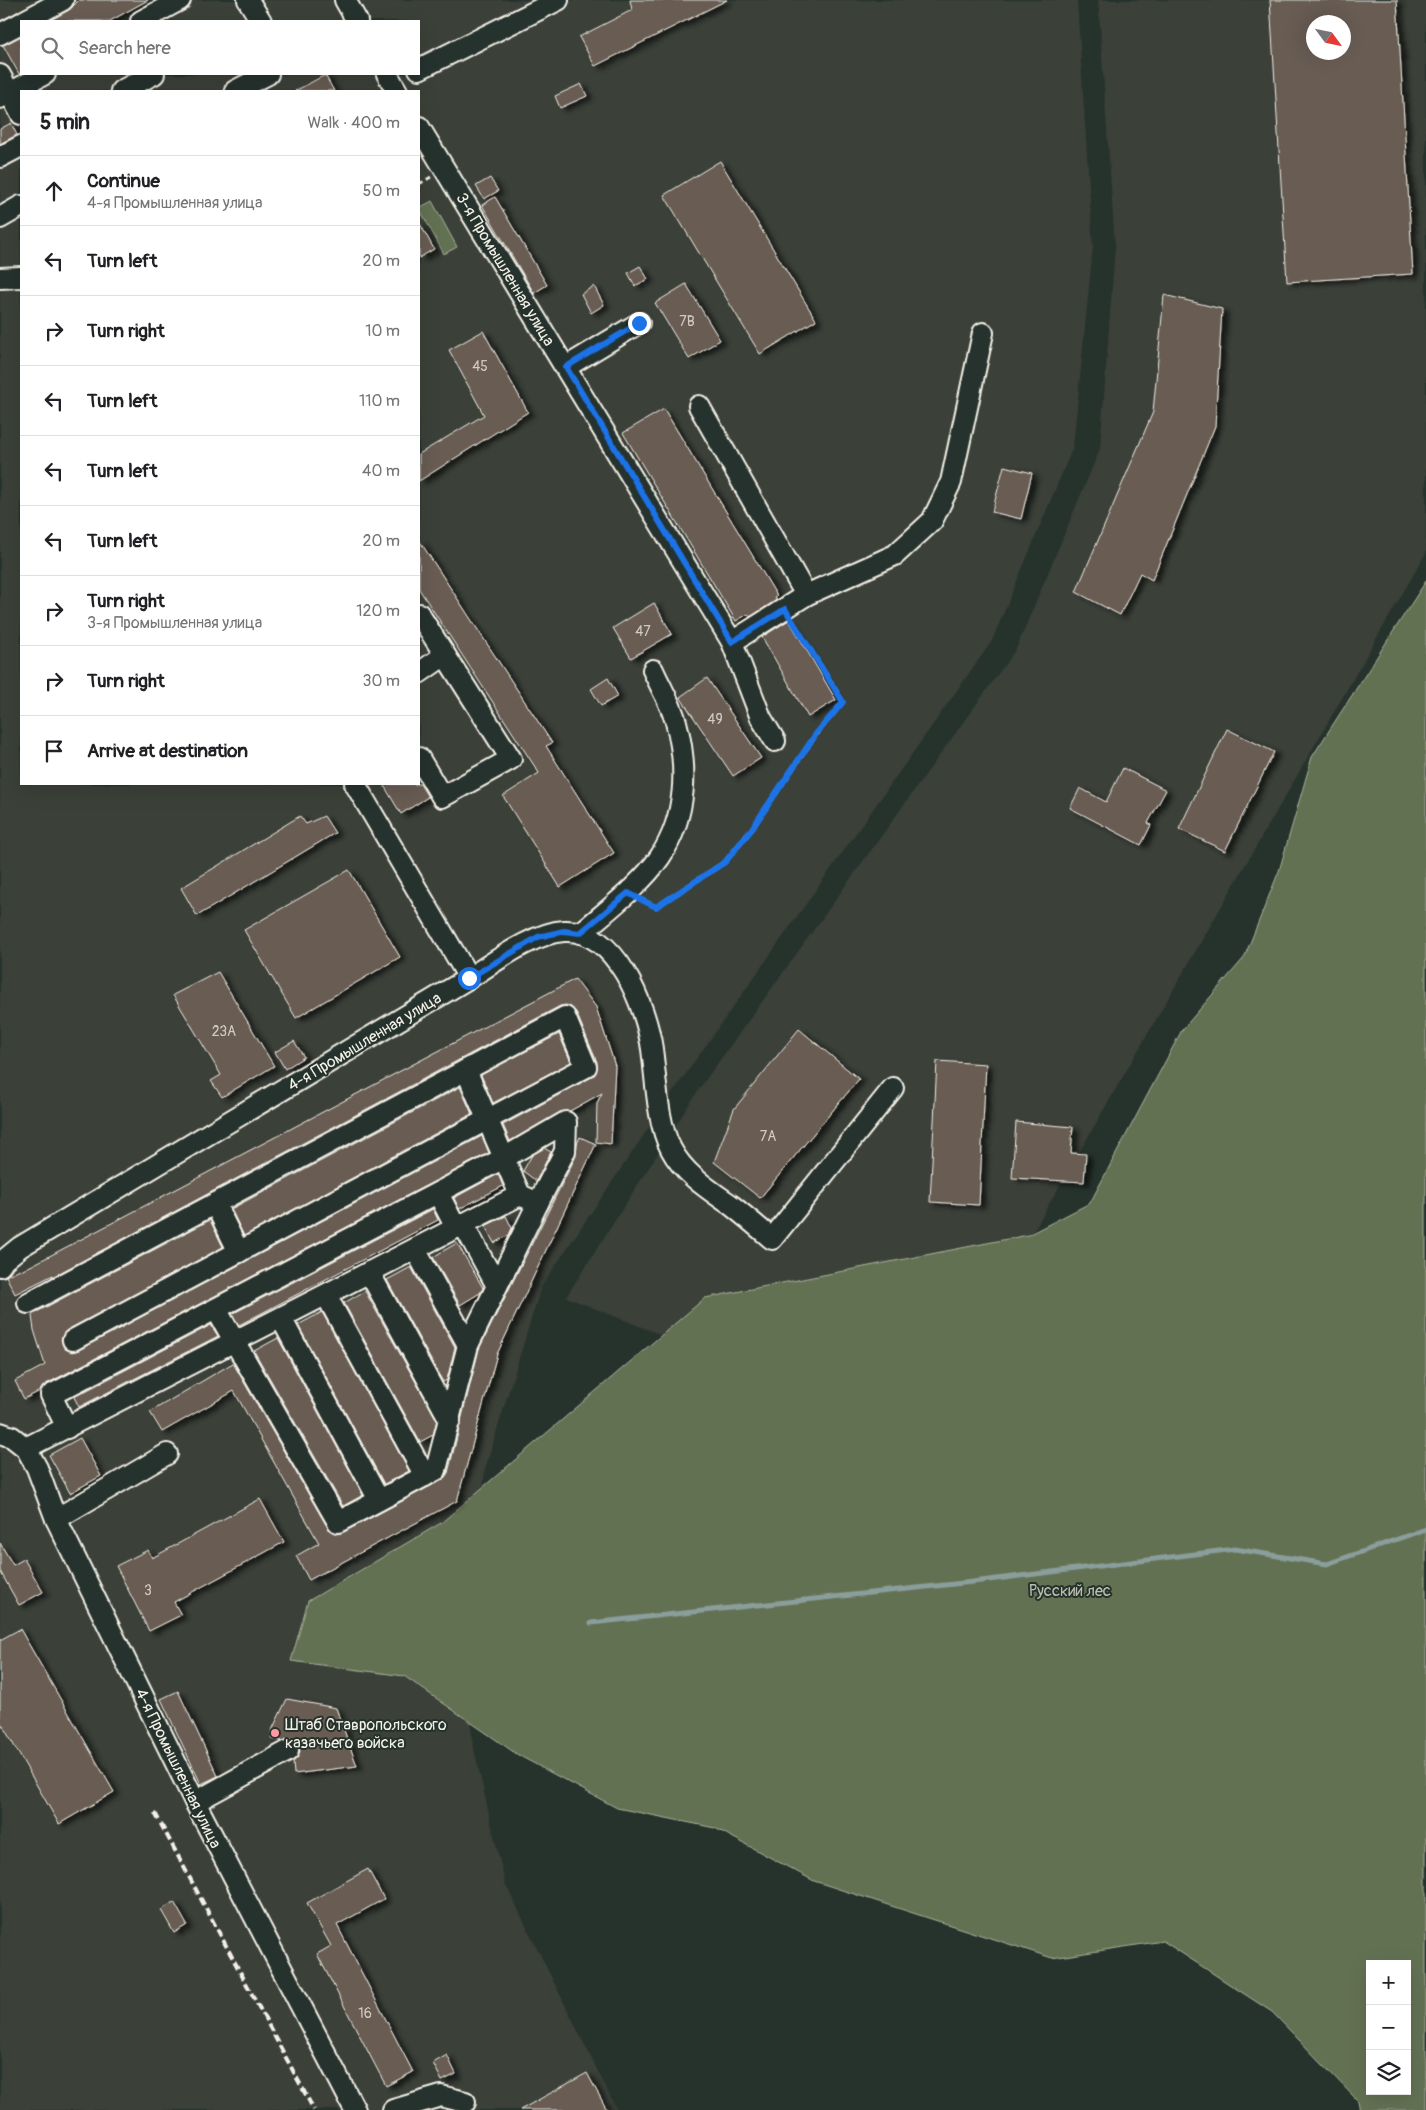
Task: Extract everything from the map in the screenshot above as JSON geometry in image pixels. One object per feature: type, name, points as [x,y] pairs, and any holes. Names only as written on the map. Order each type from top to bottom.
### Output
[{"type":"street","points":[[27,20],[63,0]]},
{"type":"street","points":[[143,20],[180,0]]},
{"type":"street","points":[[344,0],[356,20]]},
{"type":"street","points":[[420,68],[558,0]]},
{"type":"street","points":[[0,34],[20,24]]},
{"type":"street","points":[[0,75],[5,95],[20,113]]},
{"type":"street","points":[[5,95],[42,75]]},
{"type":"street","points":[[123,90],[152,75]]},
{"type":"street","points":[[237,90],[266,75]]},
{"type":"street","name":"3-я Промышленная улица","points":[[420,129],[732,642],[762,718],[775,741]]},
{"type":"street","points":[[0,158],[20,147]]},
{"type":"street","points":[[0,218],[20,207]]},
{"type":"street","points":[[0,278],[20,277]]},
{"type":"street","points":[[566,367],[639,323]]},
{"type":"street","points":[[732,642],[806,595],[895,554],[932,521],[951,482],[983,333]]},
{"type":"street","points":[[699,406],[806,595]]},
{"type":"street","points":[[420,616],[511,759],[442,796],[420,760]]},
{"type":"street","points":[[420,672],[445,655]]},
{"type":"street","points":[[653,670],[676,720],[684,761],[683,798],[674,830],[660,857],[628,893],[580,933],[607,950],[620,964],[643,1010],[651,1042],[662,1128],[671,1149],[687,1173],[772,1239],[893,1088]]},
{"type":"street","points":[[356,785],[469,978]]},
{"type":"street","name":"4-я Промышленная улица","points":[[0,1266],[20,1246],[538,937],[564,931],[580,933]]},
{"type":"street","points":[[28,1303],[565,1017],[586,1067],[73,1340]]},
{"type":"street","points":[[466,1070],[520,1195],[538,1203]]},
{"type":"street","points":[[66,1428],[51,1395],[438,1193],[566,1122],[565,1151],[468,1345],[436,1470],[425,1476],[338,1522],[216,1309]]},
{"type":"street","points":[[438,1193],[497,1286]]},
{"type":"street","points":[[0,1433],[12,1437],[26,1448],[520,1195]]},
{"type":"street","points":[[215,1204],[239,1252]]},
{"type":"street","points":[[415,1249],[468,1345]]},
{"type":"street","points":[[369,1272],[450,1420]]},
{"type":"street","points":[[326,1295],[425,1476]]},
{"type":"street","points":[[281,1318],[380,1500]]},
{"type":"street","name":"4-я Промышленная улица","points":[[26,1448],[56,1519],[195,1802],[355,2110]]},
{"type":"street","points":[[56,1519],[167,1454]]},
{"type":"street","points":[[195,1802],[288,1751]]},
{"type":"street","points":[[393,2110],[441,2096],[465,2102]]},
{"type":"path","points":[[628,893],[656,907],[725,862],[751,830],[816,734],[843,702],[785,609]]},
{"type":"shaded area","points":[[0,0],[1077,0],[1093,247],[1073,447],[992,641],[673,1092],[541,1287],[485,1469],[468,1672],[472,1740],[505,1883],[617,2110],[0,2110]]},
{"type":"shaded area","points":[[1098,0],[1426,0],[1426,553],[915,1436],[566,1297],[699,1089],[1016,649],[1100,449],[1115,246]]},
{"type":"green space","points":[[432,201],[457,247],[444,254],[420,207]]},
{"type":"green space","name":"Русский лес","points":[[1426,581],[1426,2110],[1360,2110],[1358,2101],[1272,2012],[1163,1941],[1052,1958],[814,1881],[715,1828],[617,1808],[518,1755],[404,1676],[291,1661],[308,1601],[441,1523],[705,1298],[1028,1235],[1090,1203],[1182,1030],[1244,958],[1279,871],[1312,757]]},
{"type":"building","points":[[79,0],[148,0],[112,20],[51,20],[69,10]]},
{"type":"building","points":[[630,0],[727,0],[595,66],[579,37],[632,10]]},
{"type":"building","points":[[1270,0],[1397,0],[1413,274],[1287,282]]},
{"type":"building","points":[[20,36],[20,74],[19,74],[3,45]]},
{"type":"building","points":[[325,75],[333,90],[297,90]]},
{"type":"building","points":[[581,84],[587,96],[560,108],[555,96]]},
{"type":"building","points":[[11,123],[17,135],[0,144],[0,129]]},
{"type":"building","points":[[720,161],[816,320],[760,354],[664,195]]},
{"type":"building","points":[[490,178],[498,191],[484,199],[476,186]]},
{"type":"building","points":[[495,197],[547,285],[534,293],[482,205]]},
{"type":"building","points":[[420,224],[434,249],[420,257]]},
{"type":"building","points":[[640,266],[648,279],[635,286],[628,273]]},
{"type":"building","points":[[686,284],[720,340],[689,359],[655,303]]},
{"type":"building","points":[[594,286],[604,305],[591,313],[581,294]]},
{"type":"building","points":[[1164,295],[1222,309],[1215,426],[1152,580],[1140,573],[1120,615],[1076,592],[1153,412]]},
{"type":"building","points":[[483,331],[528,412],[420,480],[420,453],[484,415],[449,350]]},
{"type":"building","points":[[664,409],[777,596],[775,597],[777,600],[750,617],[748,614],[736,621],[623,433]]},
{"type":"building","points":[[1004,466],[1032,473],[1021,519],[992,512]]},
{"type":"building","points":[[420,542],[552,743],[546,746],[614,853],[560,887],[503,796],[539,773],[420,591]]},
{"type":"building","points":[[654,603],[672,634],[631,658],[613,628]]},
{"type":"building","points":[[789,620],[836,700],[808,717],[762,637]]},
{"type":"building","points":[[608,678],[618,696],[601,706],[591,689]]},
{"type":"building","points":[[707,678],[761,758],[733,776],[680,697]]},
{"type":"building","points":[[1227,729],[1274,752],[1225,851],[1179,829]]},
{"type":"building","points":[[1123,768],[1166,790],[1148,823],[1151,825],[1141,845],[1070,808],[1080,788],[1106,802]]},
{"type":"building","points":[[420,784],[428,797],[401,814],[384,785]]},
{"type":"building","points":[[300,816],[306,824],[324,816],[335,833],[197,916],[181,888]]},
{"type":"building","points":[[349,870],[400,957],[296,1018],[244,930]]},
{"type":"building","points":[[218,972],[274,1066],[222,1097],[211,1081],[221,1075],[173,995]]},
{"type":"building","points":[[575,979],[596,1007],[615,1066],[611,1144],[596,1142],[597,1103],[602,1093],[570,1111],[560,1112],[510,1141],[503,1125],[592,1077],[596,1073],[597,1062],[576,1012],[566,1005],[560,1006],[52,1277],[53,1275],[15,1294],[6,1276],[20,1269],[21,1271]]},
{"type":"building","points":[[799,1029],[859,1079],[760,1198],[714,1162],[734,1109]]},
{"type":"building","points":[[559,1034],[571,1062],[493,1103],[481,1075]]},
{"type":"building","points":[[294,1041],[304,1057],[285,1069],[275,1052]]},
{"type":"building","points":[[937,1061],[986,1064],[979,1205],[930,1202]]},
{"type":"building","points":[[460,1087],[472,1114],[244,1236],[231,1209]]},
{"type":"building","points":[[1016,1122],[1073,1127],[1071,1153],[1086,1154],[1084,1182],[1012,1178]]},
{"type":"building","points":[[482,1136],[489,1153],[46,1384],[40,1391],[24,1399],[15,1381],[45,1365],[34,1330],[33,1314],[210,1220],[223,1247],[67,1330],[61,1339],[63,1346],[72,1352],[79,1350]]},
{"type":"building","points":[[580,1137],[596,1144],[497,1354],[457,1501],[309,1580],[296,1556],[319,1543],[234,1391],[162,1432],[150,1412],[233,1363],[328,1528],[337,1534],[442,1480],[448,1473],[479,1349],[576,1156]]},
{"type":"building","points":[[544,1148],[551,1152],[536,1181],[523,1171],[532,1155]]},
{"type":"building","points":[[498,1174],[503,1186],[459,1209],[454,1198]]},
{"type":"building","points":[[433,1209],[438,1220],[239,1325],[232,1314]]},
{"type":"building","points":[[506,1216],[512,1228],[509,1235],[494,1243],[485,1226]]},
{"type":"building","points":[[457,1243],[483,1288],[480,1293],[460,1305],[433,1257]]},
{"type":"building","points":[[411,1267],[455,1347],[447,1380],[443,1382],[387,1280]]},
{"type":"building","points":[[365,1291],[437,1420],[433,1435],[420,1442],[344,1303]]},
{"type":"building","points":[[322,1312],[409,1471],[384,1484],[298,1325]]},
{"type":"building","points":[[211,1325],[218,1336],[79,1407],[74,1397]]},
{"type":"building","points":[[278,1338],[363,1495],[343,1506],[254,1351]]},
{"type":"building","points":[[80,1438],[101,1476],[70,1493],[49,1455]]},
{"type":"building","points":[[260,1499],[284,1542],[174,1602],[181,1615],[149,1631],[116,1566],[148,1550],[152,1558]]},
{"type":"building","points":[[0,1543],[13,1565],[24,1559],[43,1592],[19,1605],[0,1571]]},
{"type":"building","points":[[20,1629],[114,1792],[59,1824],[0,1721],[0,1640]]},
{"type":"building","points":[[178,1691],[218,1776],[201,1784],[161,1699]]},
{"type":"building","points":[[287,1699],[336,1708],[357,1766],[294,1774],[293,1762],[298,1757],[300,1751],[298,1745],[289,1739],[282,1741],[271,1739],[273,1728]]},
{"type":"building","points":[[368,1869],[384,1899],[337,1925],[413,2072],[386,2086],[317,1954],[331,1946],[307,1903]]},
{"type":"building","points":[[174,1902],[187,1925],[174,1933],[161,1910]]},
{"type":"building","points":[[447,2055],[456,2074],[442,2081],[433,2063]]},
{"type":"building","points":[[587,2073],[607,2110],[520,2110]]},
{"type":"waterway","points":[[591,1623],[973,1582],[1235,1549],[1327,1564],[1426,1529]]},
{"type":"railway","points":[[155,1813],[314,2110]]},
{"type":"place","name":"Штаб Ставропольского казачьего войска","points":[[275,1733]]},
{"type":"route","points":[[469,978],[538,937],[564,931],[580,933],[628,893],[656,907],[725,862],[751,830],[816,734],[843,702],[785,609],[732,642],[566,367],[639,323]]}]
